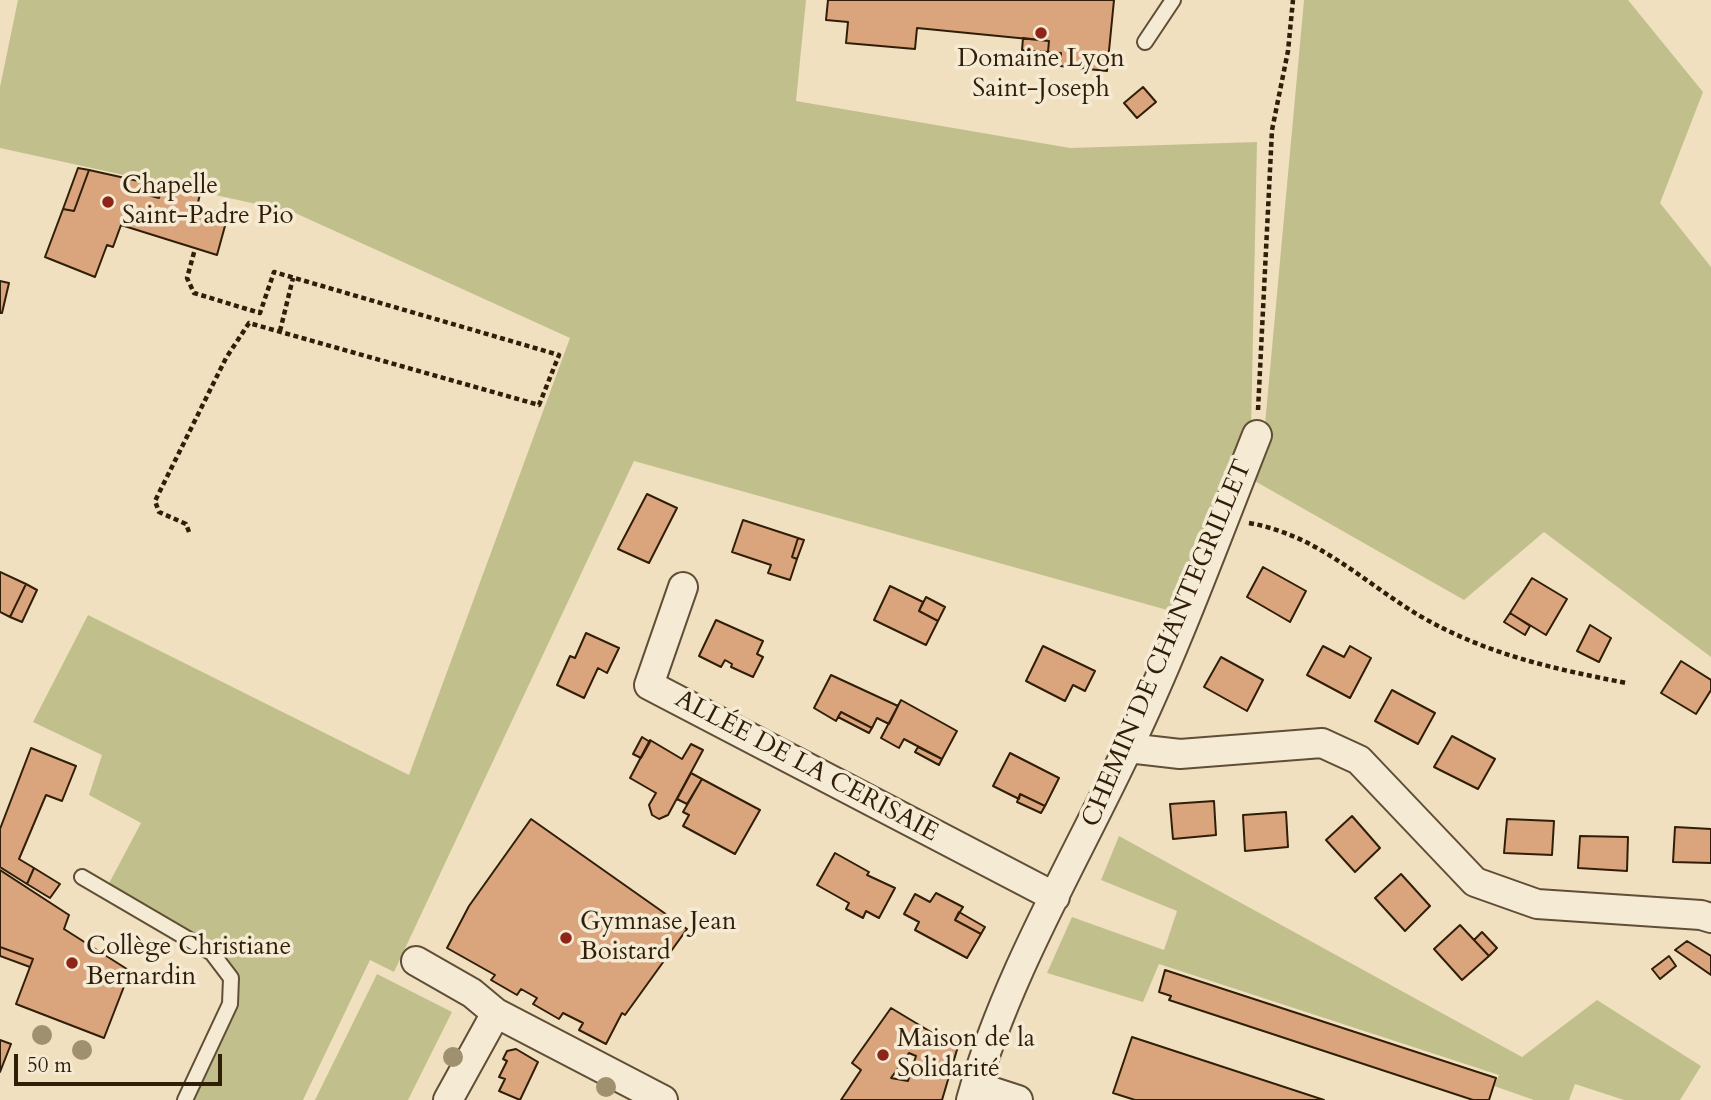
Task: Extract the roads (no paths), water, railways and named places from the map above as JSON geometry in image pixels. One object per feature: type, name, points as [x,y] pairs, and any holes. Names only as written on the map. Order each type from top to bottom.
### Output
[{"type":"street","name":"CHEMIN DE CHANTEGRILLET","points":[[973,1093],[1010,993],[1128,748],[1257,435]]},
{"type":"street","name":"ALLÉE DE LA CERISAIE","points":[[683,587],[649,685],[1055,897]]},
{"type":"street","points":[[1128,748],[1180,754],[1322,743],[1359,760],[1475,882],[1537,904],[1701,915],[1711,918]]},
{"type":"street","points":[[416,961],[472,993],[496,1013],[663,1100]]},
{"type":"street","points":[[448,1100],[496,1013]]},
{"type":"street","points":[[973,1093],[1018,1100]]},
{"type":"lane","points":[[1145,42],[1173,0]]},
{"type":"lane","points":[[82,877],[212,953],[231,978],[230,1004],[185,1100]]},
{"type":"place","name":"Domaine Lyon Saint-Joseph","points":[[1041,33]]},
{"type":"place","name":"Chapelle Saint-Padre Pio","points":[[108,202]]},
{"type":"place","name":"Gymnase Jean Boistard","points":[[566,938]]},
{"type":"place","name":"Collège Christiane Bernardin","points":[[72,963]]},
{"type":"place","name":"Maison de la Solidarité","points":[[883,1055]]}]
